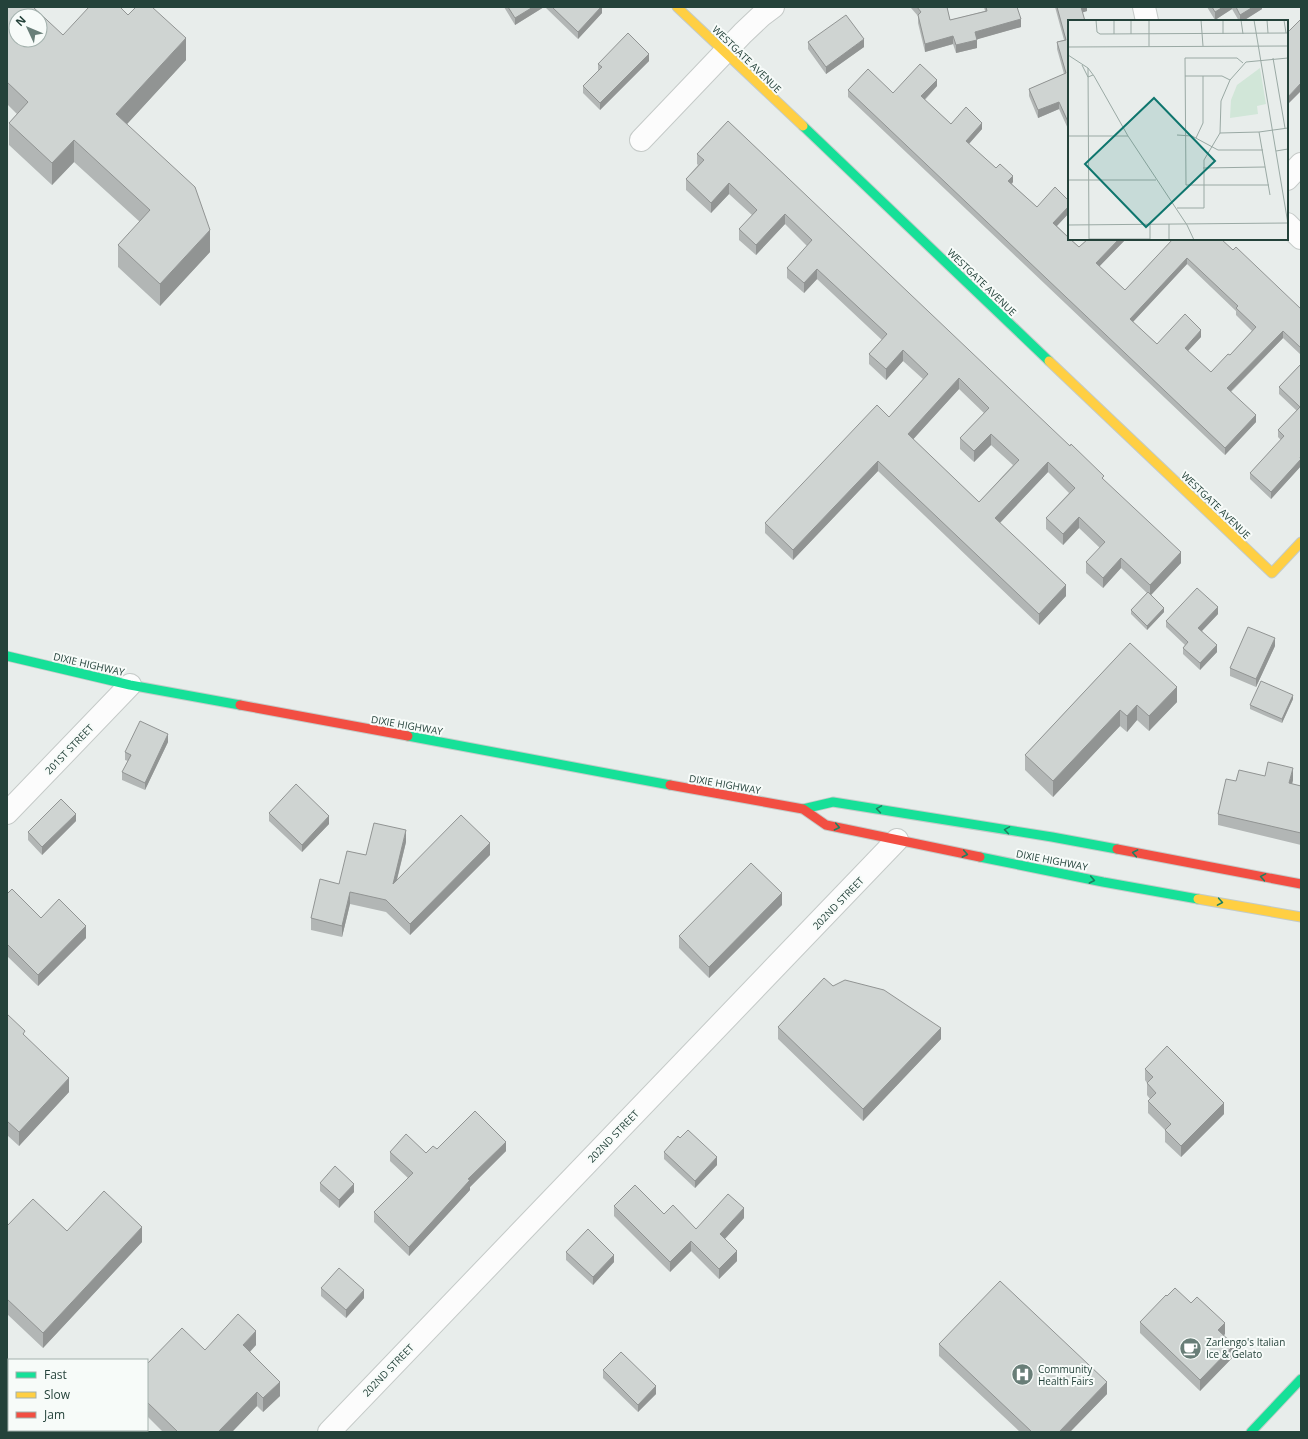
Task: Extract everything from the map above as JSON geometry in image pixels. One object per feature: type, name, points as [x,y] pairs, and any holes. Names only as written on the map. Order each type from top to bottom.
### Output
[{"type":"main road","name":"WESTGATE AVENUE","points":[[677,7],[1272,573],[1301,542]]},
{"type":"main road","name":"DIXIE HIGHWAY","points":[[7,656],[130,685],[804,809],[833,802],[1052,837],[1301,884]]},
{"type":"main road","name":"DIXIE HIGHWAY","points":[[804,809],[826,825],[1103,882],[1301,917]]},
{"type":"main road","points":[[1251,1432],[1301,1379]]},
{"type":"street","points":[[640,140],[752,25],[773,7]]},
{"type":"street","points":[[1144,7],[1147,20]]},
{"type":"street","points":[[1288,178],[1301,164]]},
{"type":"street","points":[[1288,225],[1301,238]]},
{"type":"street","name":"201ST STREET","points":[[7,813],[130,685]]},
{"type":"street","name":"202ND STREET","points":[[329,1432],[897,840]]},
{"type":"building","points":[[7,7],[34,8],[8,8],[8,48],[48,48],[48,21],[63,35],[89,7],[120,7],[128,15],[136,7],[152,7],[186,38],[116,114],[195,187],[210,230],[160,284],[118,245],[150,210],[74,140],[52,163],[9,123],[28,102],[7,82]]},
{"type":"building","points":[[508,7],[533,7],[515,18]]},
{"type":"building","points":[[552,7],[601,7],[578,32]]},
{"type":"building","points":[[917,7],[947,7],[950,20],[987,11],[986,7],[1017,7],[1021,19],[975,32],[977,40],[956,45],[953,36],[925,44],[918,15],[921,12]]},
{"type":"building","points":[[1057,7],[1081,7],[1085,20],[1068,20],[1068,122],[1059,102],[1038,110],[1029,89],[1066,73],[1057,42],[1066,40]]},
{"type":"building","points":[[1212,7],[1223,7],[1215,12]]},
{"type":"building","points":[[1236,7],[1253,7],[1240,15]]},
{"type":"building","points":[[846,15],[864,39],[826,67],[808,42]]},
{"type":"building","points":[[1301,19],[1301,83],[1288,97],[1288,32]]},
{"type":"building","points":[[628,33],[649,54],[600,103],[583,86],[602,67],[598,64]]},
{"type":"building","points":[[920,64],[937,80],[921,96],[951,124],[966,107],[982,123],[966,141],[996,168],[1000,164],[1013,176],[1008,181],[1037,207],[1055,187],[1068,200],[1068,207],[1053,223],[1068,237],[1068,240],[1071,240],[1079,247],[1087,240],[1118,240],[1096,263],[1125,290],[1172,240],[1222,240],[1233,250],[1236,247],[1301,309],[1301,348],[1283,331],[1227,388],[1256,415],[1225,448],[848,90],[868,69],[893,93]],"holes":[[[1187,258],[1238,306],[1236,308],[1256,327],[1230,355],[1228,354],[1211,372],[1185,348],[1201,330],[1185,314],[1157,344],[1130,319]]]},
{"type":"building","points":[[728,121],[1070,446],[1071,444],[1104,476],[1102,478],[1181,552],[1150,585],[1121,558],[1103,578],[1086,562],[1105,542],[1079,517],[1063,534],[1046,518],[1075,488],[1048,462],[995,518],[1066,585],[1039,614],[878,461],[793,550],[765,523],[877,405],[889,417],[928,374],[903,350],[886,369],[869,354],[887,334],[817,269],[804,283],[787,268],[812,240],[785,214],[756,245],[739,229],[757,210],[729,183],[711,203],[686,179],[704,160],[697,154]],"holes":[[[959,378],[989,408],[960,438],[974,451],[991,434],[1019,460],[979,502],[908,434]]]},
{"type":"building","points":[[1301,364],[1301,459],[1271,492],[1250,473],[1284,436],[1278,430],[1300,407],[1279,387]]},
{"type":"building","points":[[1197,588],[1218,607],[1198,628],[1217,645],[1200,663],[1183,648],[1188,642],[1166,621]]},
{"type":"building","points":[[1148,592],[1164,608],[1147,626],[1131,610]]},
{"type":"building","points":[[1248,627],[1275,638],[1256,679],[1230,668]]},
{"type":"building","points":[[1130,643],[1177,687],[1149,716],[1137,705],[1127,716],[1120,710],[1053,781],[1025,755]]},
{"type":"building","points":[[1261,681],[1293,695],[1282,719],[1250,705]]},
{"type":"building","points":[[140,721],[168,734],[145,783],[122,772],[131,755],[125,752]]},
{"type":"building","points":[[1268,762],[1293,768],[1289,783],[1301,786],[1301,833],[1218,814],[1226,779],[1236,781],[1239,770],[1265,776]]},
{"type":"building","points":[[296,784],[329,816],[302,845],[269,813]]},
{"type":"building","points":[[61,799],[76,814],[42,847],[28,832]]},
{"type":"building","points":[[461,815],[490,843],[410,924],[386,900],[350,892],[342,926],[311,918],[320,879],[339,884],[347,851],[366,855],[374,823],[406,830],[393,884]]},
{"type":"building","points":[[751,863],[782,893],[709,967],[679,936]]},
{"type":"building","points":[[12,889],[41,918],[59,899],[86,926],[38,975],[7,944],[7,894]]},
{"type":"building","points":[[824,978],[833,986],[845,980],[884,990],[941,1028],[863,1109],[778,1027]]},
{"type":"building","points":[[7,1014],[25,1031],[23,1034],[69,1078],[19,1132],[7,1121]]},
{"type":"building","points":[[1167,1046],[1224,1103],[1181,1146],[1165,1130],[1171,1124],[1148,1101],[1156,1093],[1147,1083],[1153,1077],[1145,1069]]},
{"type":"building","points":[[475,1111],[506,1142],[468,1179],[470,1180],[409,1247],[374,1212],[413,1173],[390,1152],[406,1134],[426,1153],[433,1146],[437,1149]]},
{"type":"building","points":[[688,1130],[717,1157],[695,1181],[664,1152],[678,1136],[680,1138]]},
{"type":"building","points":[[335,1166],[354,1184],[339,1200],[320,1183]]},
{"type":"building","points":[[635,1185],[664,1214],[673,1205],[696,1229],[728,1194],[744,1208],[720,1234],[737,1251],[719,1269],[691,1241],[670,1262],[614,1206]]},
{"type":"building","points":[[104,1191],[142,1227],[43,1333],[7,1299],[7,1226],[33,1199],[67,1231]]},
{"type":"building","points":[[588,1229],[614,1255],[593,1277],[566,1252]]},
{"type":"building","points":[[339,1268],[364,1290],[346,1310],[321,1288]]},
{"type":"building","name":"Community Health Fairs","points":[[1000,1281],[1107,1382],[1059,1432],[1032,1432],[939,1344]]},
{"type":"building","name":"Zarlengo's Italian Ice & Gelato","points":[[1175,1288],[1191,1303],[1197,1297],[1225,1323],[1218,1330],[1234,1345],[1200,1380],[1140,1322],[1166,1295],[1167,1296]]},
{"type":"building","points":[[238,1314],[256,1331],[243,1345],[280,1382],[263,1398],[257,1392],[218,1432],[178,1432],[148,1403],[148,1363],[182,1328],[205,1350]]},
{"type":"building","points":[[621,1352],[656,1386],[638,1405],[603,1370]]},
{"type":"traffic: fast","points":[[803,126],[1049,361]]},
{"type":"traffic: fast","points":[[7,656],[130,685],[240,705]]},
{"type":"traffic: fast","points":[[408,736],[670,785]]},
{"type":"traffic: fast","points":[[803,809],[833,802],[1052,837],[1117,849]]},
{"type":"traffic: fast","points":[[980,857],[1103,882],[1198,899]]},
{"type":"traffic: fast","points":[[1251,1432],[1301,1379]]},
{"type":"traffic: slow","points":[[677,7],[803,126]]},
{"type":"traffic: slow","points":[[1049,361],[1272,573],[1301,542]]},
{"type":"traffic: slow","points":[[1198,899],[1301,917]]},
{"type":"traffic: jam","points":[[240,705],[408,736]]},
{"type":"traffic: jam","points":[[670,785],[803,809],[826,825],[980,857]]},
{"type":"traffic: jam","points":[[1117,849],[1301,884]]},
{"type":"place","name":"Zarlengo's Italian Ice & Gelato","points":[[1191,1348]]},
{"type":"place","name":"Community Health Fairs","points":[[1023,1375]]}]
